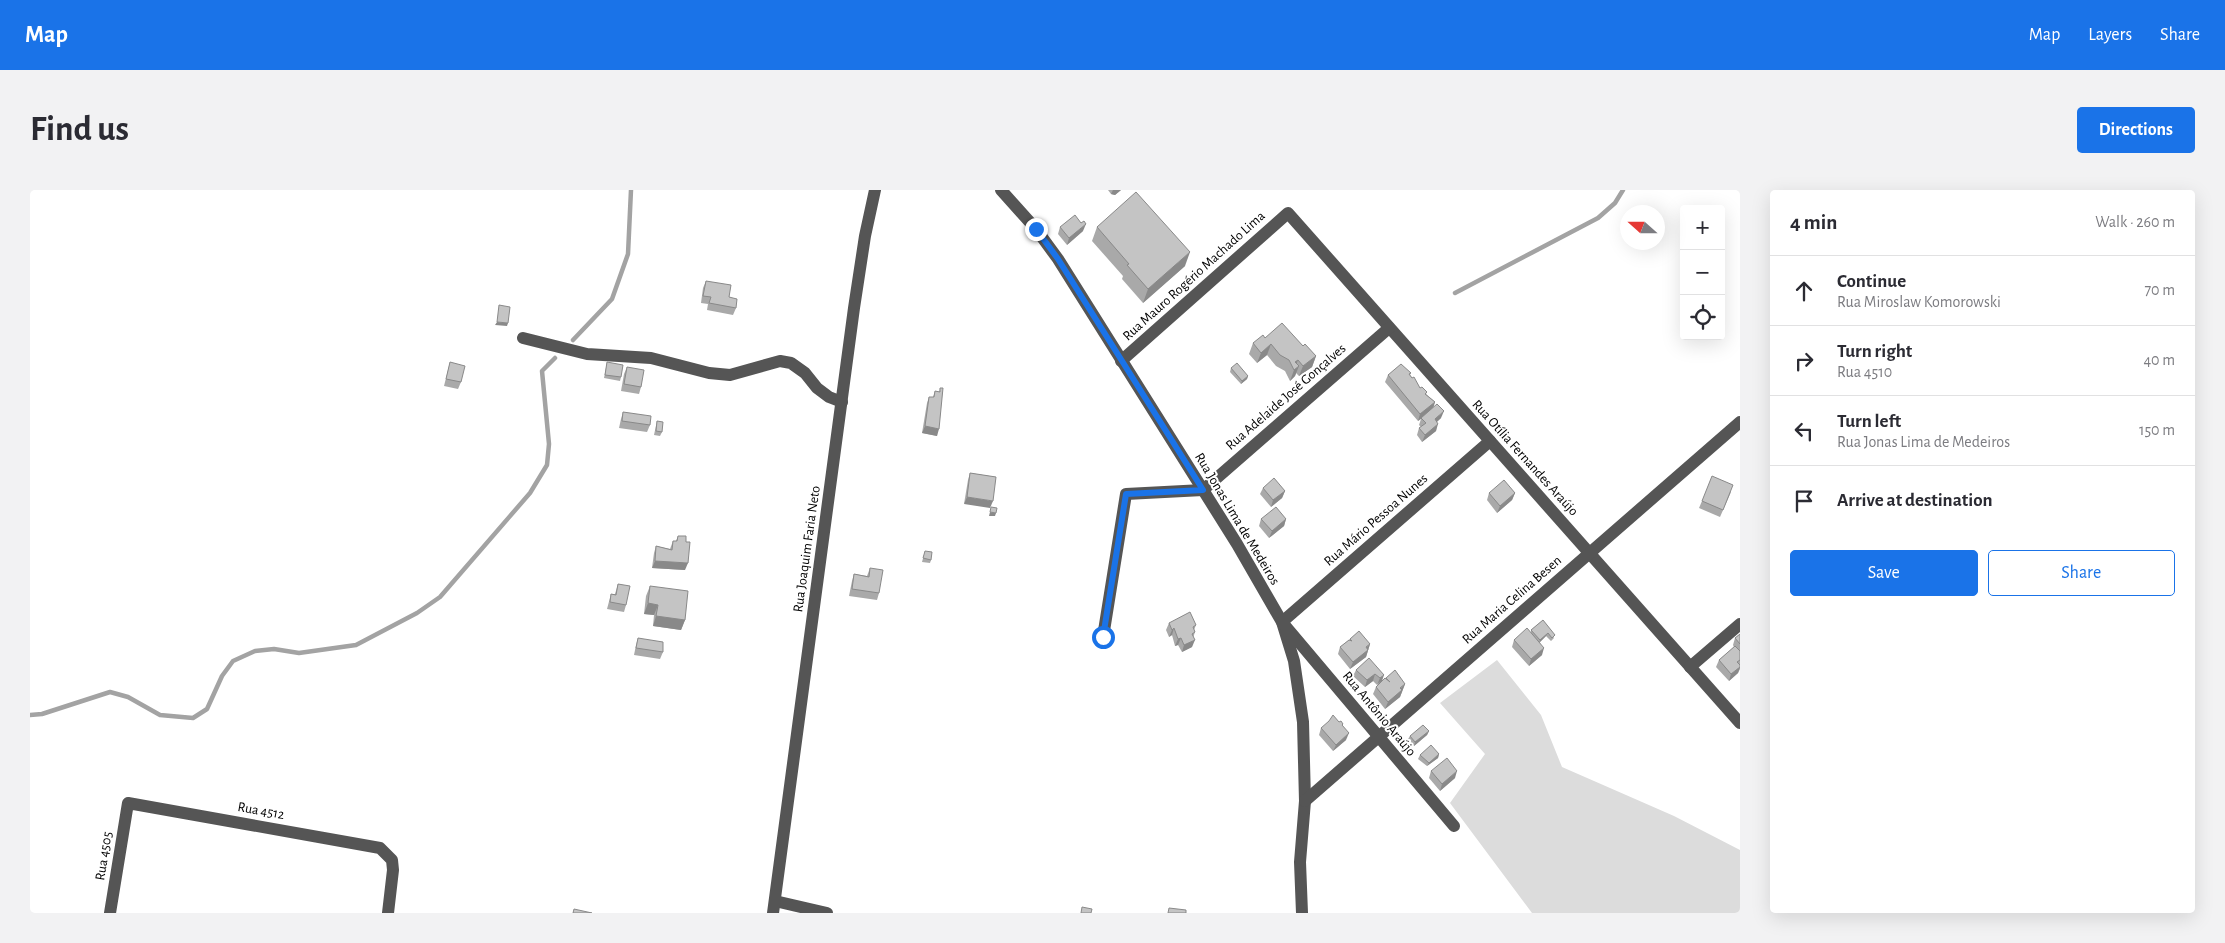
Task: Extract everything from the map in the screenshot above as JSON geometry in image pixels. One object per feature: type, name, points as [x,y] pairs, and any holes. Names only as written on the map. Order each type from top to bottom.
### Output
[{"type":"street","name":"Rua Joaquim Faria Neto","points":[[774,907],[865,236],[875,190]]},
{"type":"street","name":"Rua Jonas Lima de Medeiros","points":[[1001,190],[1036,229],[1058,259],[1203,490],[1282,622],[1294,661],[1299,686],[1303,732],[1304,801],[1300,862],[1302,913]]},
{"type":"street","name":"Rua Mauro Rogério Machado Lima","points":[[1121,361],[1288,213]]},
{"type":"street","name":"Rua Otília Fernandes Araújo","points":[[1288,213],[1740,723]]},
{"type":"street","name":"Rua Adelaide José Gonçalves","points":[[1203,490],[1389,328]]},
{"type":"street","points":[[523,338],[587,354],[651,358],[700,371],[730,376],[780,361],[790,363],[805,373],[829,397],[842,402]]},
{"type":"street","name":"Rua Maria Celina Besen","points":[[1304,801],[1740,422]]},
{"type":"street","name":"Rua Mário Pessoa Nunes","points":[[1282,622],[1490,442]]},
{"type":"street","points":[[1103,637],[1126,494],[1203,490]]},
{"type":"street","name":"Rua Antônio Araújo","points":[[1282,622],[1454,826]]},
{"type":"street","points":[[1690,667],[1740,624]]},
{"type":"street","name":"Rua 4512","points":[[128,803],[380,848],[392,860],[393,870],[388,913]]},
{"type":"street","name":"Rua 4505","points":[[110,913],[128,803]]},
{"type":"street","points":[[774,907],[827,913]]},
{"type":"shaded area","points":[[1497,660],[1541,715],[1562,767],[1674,816],[1740,850],[1740,913],[1532,913],[1450,803],[1485,754],[1440,703]]},
{"type":"building","points":[[1136,192],[1190,252],[1148,289],[1097,227]]},
{"type":"building","points":[[1075,215],[1081,223],[1084,221],[1086,224],[1069,238],[1060,227]]},
{"type":"building","points":[[706,281],[731,285],[729,297],[737,299],[736,308],[709,303],[711,297],[703,296]]},
{"type":"building","points":[[499,305],[510,307],[508,323],[497,322]]},
{"type":"building","points":[[1282,323],[1303,346],[1305,344],[1316,356],[1303,366],[1298,360],[1295,362],[1299,366],[1294,370],[1289,360],[1280,355],[1271,344],[1261,353],[1253,343],[1263,335],[1265,338]]},
{"type":"building","points":[[450,362],[465,366],[461,382],[446,379]]},
{"type":"building","points":[[607,362],[623,365],[621,377],[605,375]]},
{"type":"building","points":[[1237,363],[1248,376],[1242,381],[1231,368]]},
{"type":"building","points":[[1401,364],[1411,373],[1409,374],[1412,378],[1414,377],[1420,388],[1422,387],[1427,392],[1425,394],[1435,402],[1420,414],[1388,375]]},
{"type":"building","points":[[627,367],[644,370],[641,387],[624,384]]},
{"type":"building","points":[[940,388],[943,388],[939,429],[925,426],[929,397],[934,397],[935,391],[940,392]]},
{"type":"building","points":[[1437,404],[1444,411],[1435,419],[1438,424],[1425,435],[1419,428],[1426,423],[1421,418]]},
{"type":"building","points":[[623,412],[651,416],[650,425],[622,421]]},
{"type":"building","points":[[657,421],[663,422],[662,432],[656,431]]},
{"type":"building","points":[[970,473],[996,477],[993,501],[967,497]]},
{"type":"building","points":[[1712,476],[1733,485],[1723,510],[1702,501]]},
{"type":"building","points":[[1274,478],[1285,491],[1273,500],[1263,488]]},
{"type":"building","points":[[1504,480],[1515,493],[1500,506],[1489,493]]},
{"type":"building","points":[[991,507],[997,508],[996,513],[990,512]]},
{"type":"building","points":[[1276,507],[1286,519],[1272,531],[1261,519]]},
{"type":"building","points":[[678,536],[686,536],[686,542],[690,542],[688,563],[655,561],[656,546],[672,550],[673,541],[677,541]]},
{"type":"building","points":[[925,551],[932,552],[931,560],[923,558]]},
{"type":"building","points":[[870,568],[883,570],[879,593],[852,589],[854,574],[869,577]]},
{"type":"building","points":[[618,584],[630,586],[626,605],[610,602],[611,594],[616,595]]},
{"type":"building","points":[[650,586],[688,591],[685,620],[656,616],[658,605],[648,603]]},
{"type":"building","points":[[1190,612],[1196,625],[1193,627],[1195,632],[1192,634],[1195,640],[1184,645],[1181,638],[1178,639],[1174,628],[1172,630],[1169,623]]},
{"type":"building","points":[[1543,620],[1555,635],[1552,638],[1548,633],[1540,640],[1531,630]]},
{"type":"building","points":[[1527,628],[1544,648],[1531,659],[1514,640]]},
{"type":"building","points":[[1359,631],[1370,644],[1366,647],[1368,650],[1353,662],[1340,647],[1349,640],[1352,641],[1350,639]]},
{"type":"building","points":[[1740,634],[1740,644],[1735,638]]},
{"type":"building","points":[[638,638],[663,642],[663,652],[636,648]]},
{"type":"building","points":[[1735,646],[1740,651],[1740,660],[1737,662],[1740,667],[1731,674],[1719,660]]},
{"type":"building","points":[[1369,658],[1384,675],[1380,678],[1375,674],[1367,680],[1356,670]]},
{"type":"building","points":[[1395,670],[1405,684],[1400,688],[1402,690],[1388,702],[1376,687],[1385,678],[1390,682],[1386,678]]},
{"type":"building","points":[[1333,715],[1339,722],[1341,721],[1349,733],[1336,745],[1321,728]]},
{"type":"building","points":[[1423,725],[1429,731],[1415,742],[1410,736]]},
{"type":"building","points":[[1431,745],[1439,754],[1429,763],[1420,755]]},
{"type":"building","points":[[1447,758],[1457,771],[1442,784],[1431,771]]},
{"type":"building","points":[[1082,907],[1092,909],[1091,913],[1081,913]]},
{"type":"building","points":[[1169,908],[1186,910],[1186,913],[1168,913]]},
{"type":"building","points":[[574,909],[592,913],[573,913]]},
{"type":"waterway","points":[[573,340],[612,299],[628,254],[631,190]]},
{"type":"waterway","points":[[1455,293],[1598,218],[1615,203],[1623,190]]},
{"type":"waterway","points":[[30,715],[42,714],[110,692],[128,697],[160,715],[193,718],[207,709],[222,676],[233,661],[255,651],[274,649],[299,653],[356,645],[417,613],[440,597],[530,493],[547,465],[549,444],[542,371],[555,358]]},
{"type":"route","points":[[1036,229],[1058,259],[1203,490],[1126,494],[1103,637]]}]
